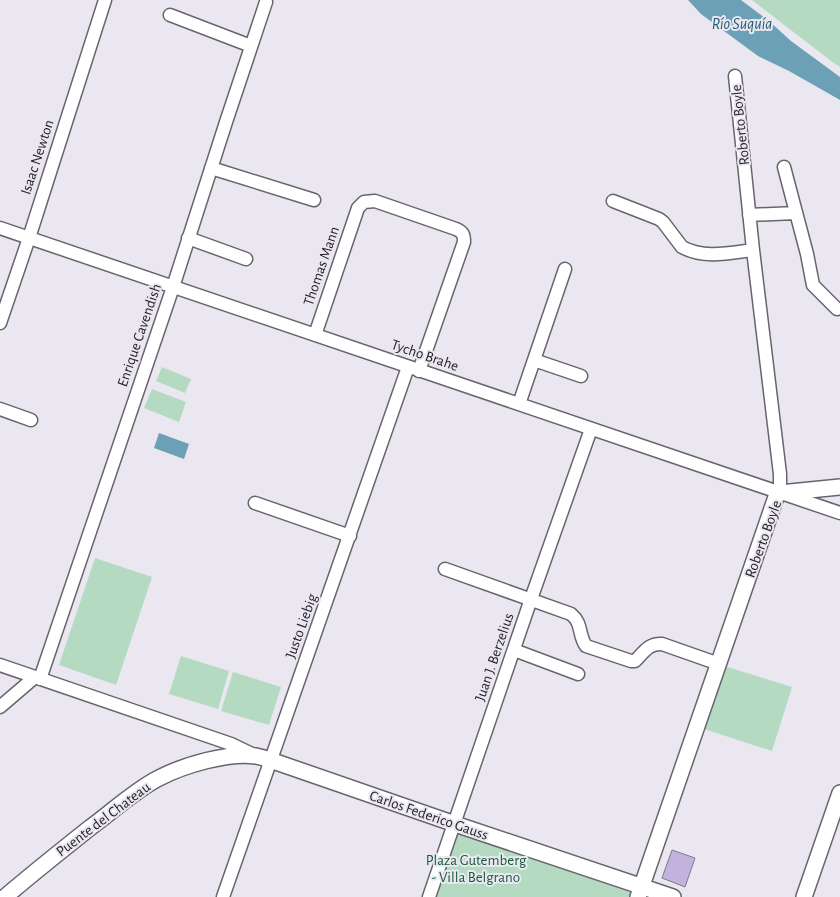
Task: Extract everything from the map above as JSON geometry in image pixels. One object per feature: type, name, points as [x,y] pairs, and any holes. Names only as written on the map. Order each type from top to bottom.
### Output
[{"type":"main road","points":[[780,493],[840,487]]},
{"type":"main road","name":"Roberto Boyle","points":[[640,892],[773,505],[780,493]]},
{"type":"main road","name":"Puente del Chateau","points":[[5,897],[158,778],[185,767],[223,758],[241,756],[265,758]]},
{"type":"main road","name":"Carlos Federico Gauss","points":[[265,758],[640,892],[673,897]]},
{"type":"main road","points":[[804,897],[840,793]]},
{"type":"street","name":"Isaac Newton","points":[[0,323],[105,0]]},
{"type":"street","name":"Enrique Cavendish","points":[[37,678],[173,287],[266,2]]},
{"type":"street","points":[[170,15],[251,46]]},
{"type":"street","name":"Roberto Boyle","points":[[735,76],[753,250],[780,474],[780,493]]},
{"type":"street","points":[[784,167],[807,254],[813,285],[837,309]]},
{"type":"street","points":[[211,168],[314,200]]},
{"type":"street","name":"Thomas Mann","points":[[315,335],[358,208],[364,202],[375,201],[456,228],[462,231],[464,242]]},
{"type":"street","points":[[613,201],[659,218],[686,250],[710,255],[753,250]]},
{"type":"street","points":[[749,214],[796,213]]},
{"type":"street","name":"Tycho Brahe","points":[[0,228],[840,514]]},
{"type":"street","points":[[188,238],[246,259]]},
{"type":"street","name":"Justo Liebig","points":[[223,897],[237,861],[265,758],[464,242]]},
{"type":"street","points":[[519,404],[565,269]]},
{"type":"street","points":[[534,360],[581,376]]},
{"type":"street","points":[[0,409],[31,420]]},
{"type":"street","name":"Juan J. Berzelius","points":[[430,897],[591,428]]},
{"type":"street","points":[[256,503],[350,536]]},
{"type":"street","points":[[445,569],[571,614],[577,619],[583,642],[586,646],[635,661],[651,645],[656,643],[719,664]]},
{"type":"street","points":[[514,650],[578,674]]},
{"type":"street","name":"Carlos Federico Gauss","points":[[0,665],[231,744],[265,758]]},
{"type":"street","points":[[0,707],[37,678]]},
{"type":"street","points":[[216,739],[225,746],[226,751],[223,758]]},
{"type":"green space","points":[[752,0],[840,0],[840,67],[831,61]]},
{"type":"green space","points":[[162,367],[191,379],[185,393],[156,381]]},
{"type":"green space","points":[[152,389],[186,402],[179,422],[144,408]]},
{"type":"green space","points":[[95,558],[152,577],[116,685],[59,665]]},
{"type":"green space","points":[[181,656],[229,671],[218,709],[169,694]]},
{"type":"green space","points":[[721,665],[792,687],[772,751],[701,728]]},
{"type":"green space","points":[[233,672],[281,687],[269,725],[221,711]]},
{"type":"green space","name":"Plaza Gutemberg - Villa Belgrano","points":[[458,833],[632,893],[631,897],[435,897]]},
{"type":"water","name":"Río Suquía","points":[[688,0],[741,0],[769,21],[791,41],[840,77],[840,100],[758,56],[701,14]]},
{"type":"water","points":[[159,433],[189,444],[184,459],[154,448]]},
{"type":"building","points":[[672,850],[695,858],[685,887],[662,878]]}]
